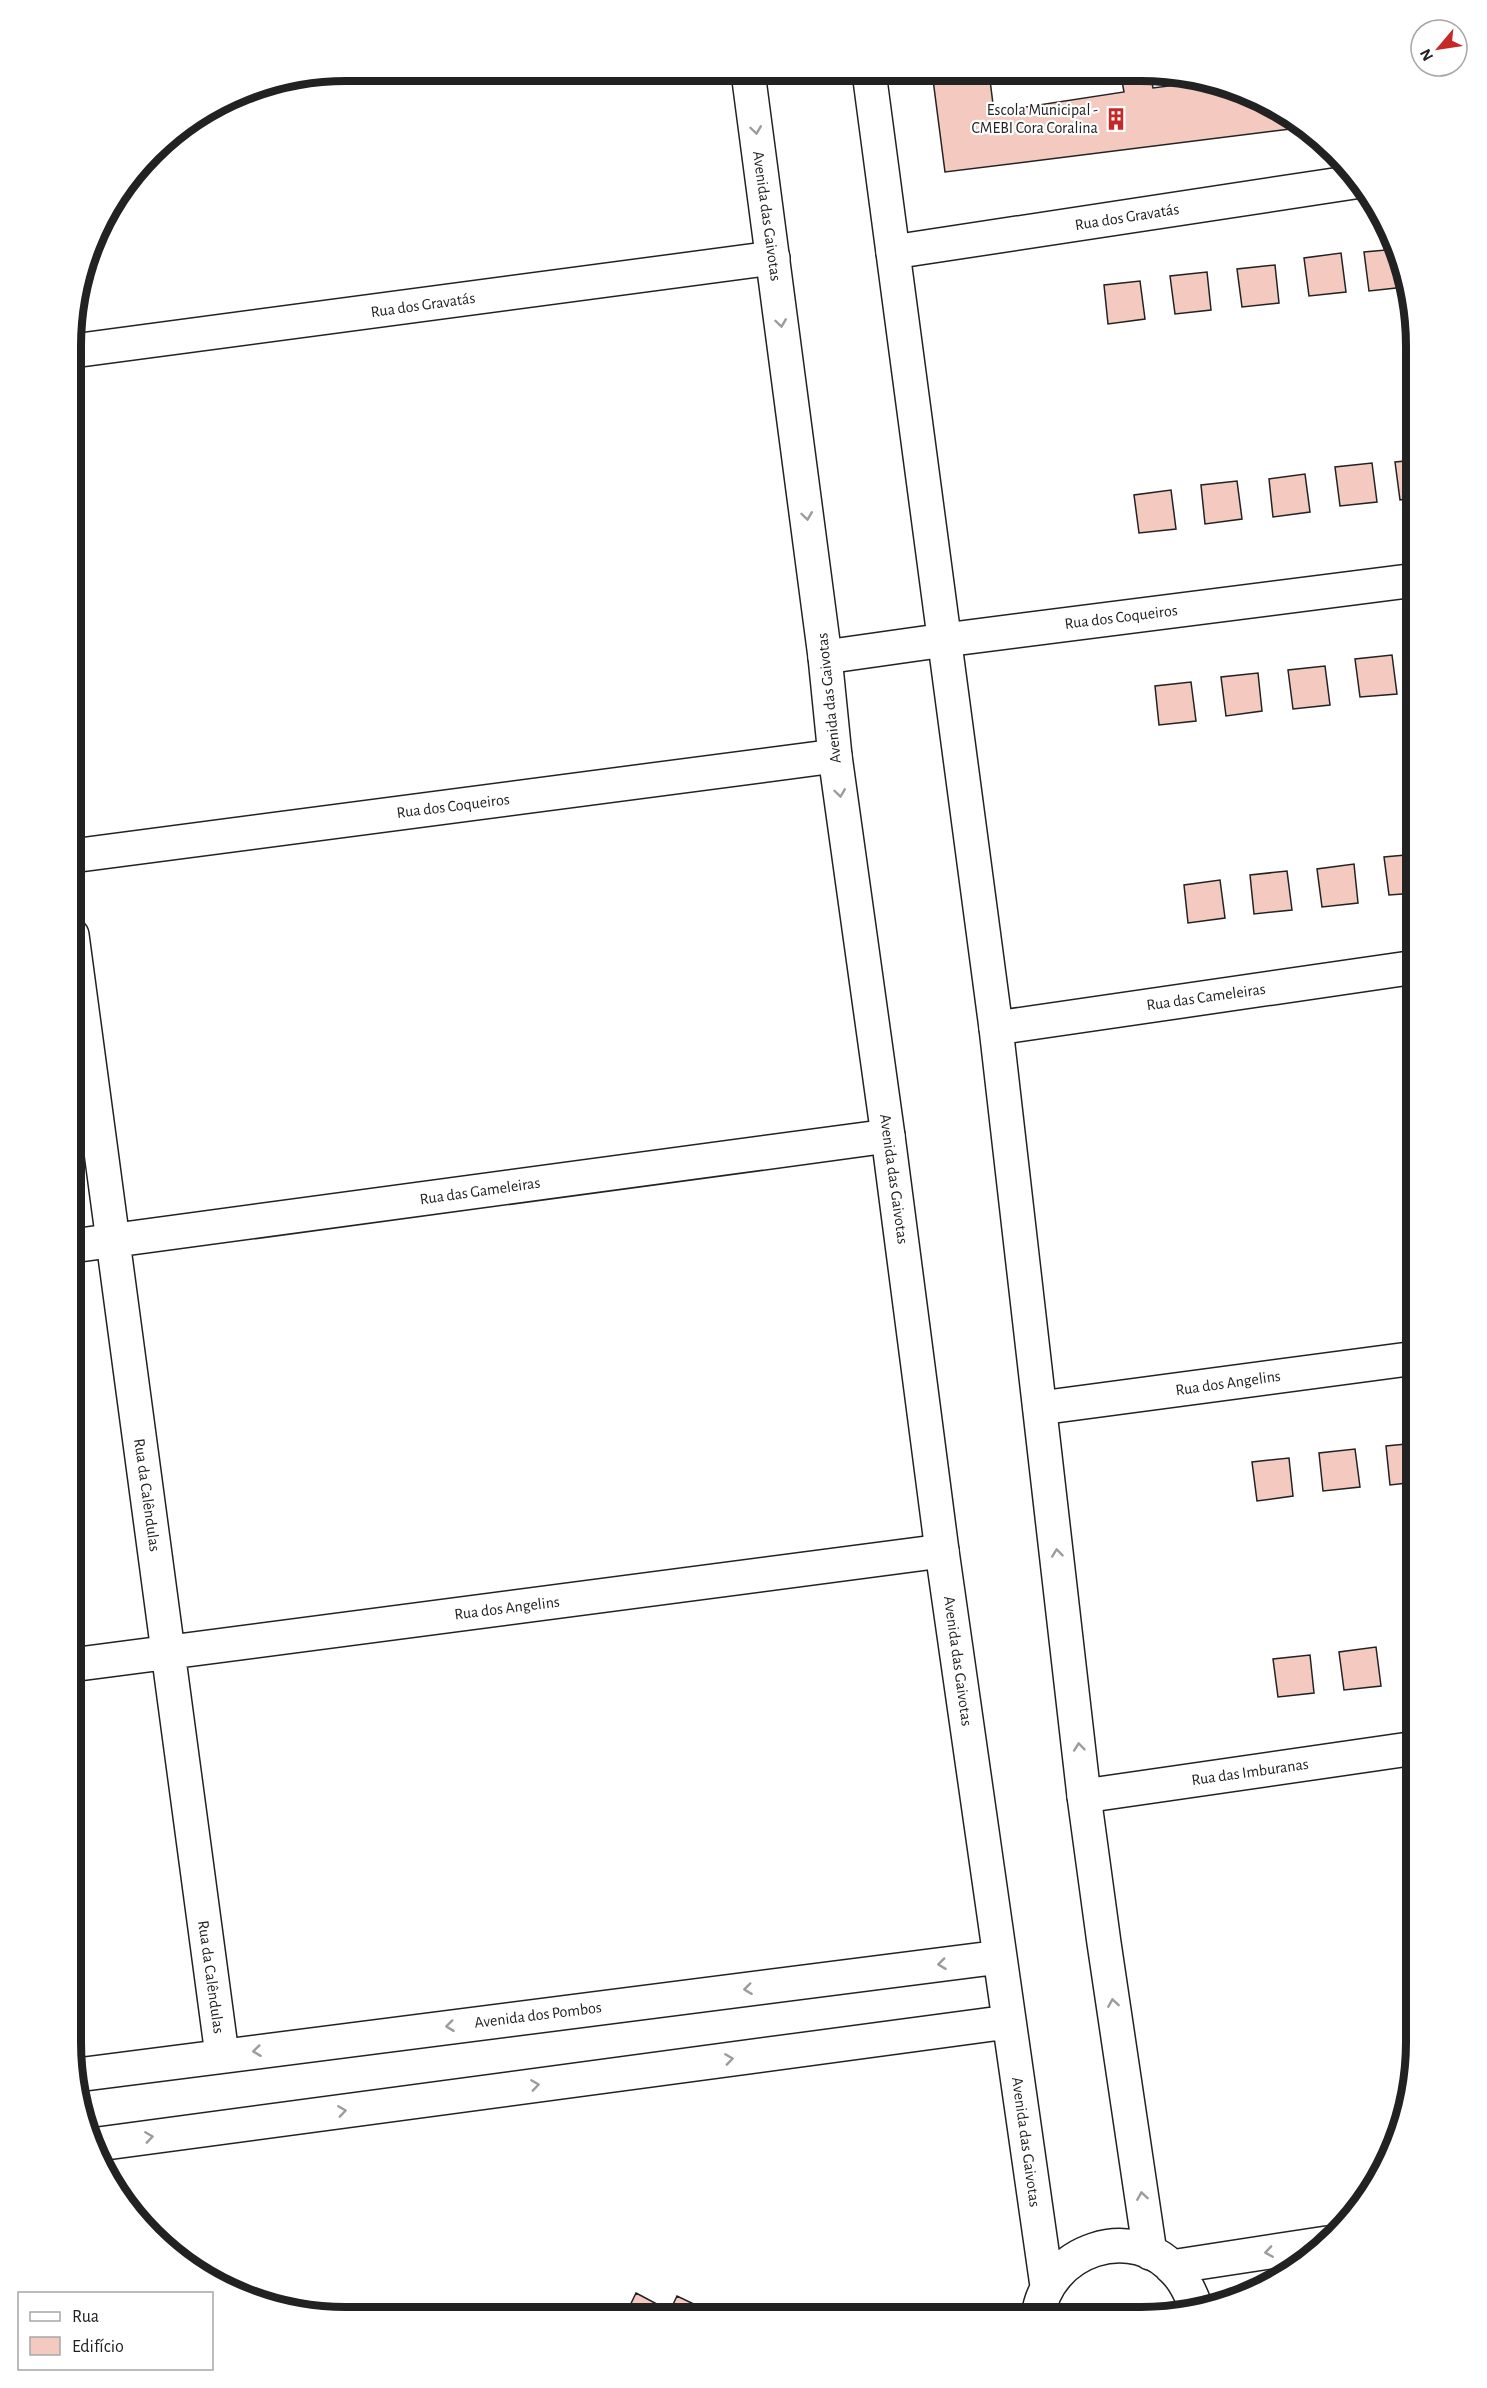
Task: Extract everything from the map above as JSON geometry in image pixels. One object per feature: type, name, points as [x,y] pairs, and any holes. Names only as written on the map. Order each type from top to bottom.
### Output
[{"type":"street","name":"Avenida das Gaivotas","points":[[749,81],[825,657],[835,756],[888,1136],[942,1551],[1047,2286]]},
{"type":"street","points":[[870,81],[996,1028],[1084,1797],[1104,1943],[1161,2260]]},
{"type":"street","name":"Rua dos Gravatás","points":[[893,252],[1350,184]]},
{"type":"street","name":"Rua dos Gravatás","points":[[81,350],[772,258]]},
{"type":"street","name":"Rua dos Coqueiros","points":[[825,657],[1406,581]]},
{"type":"street","name":"Rua dos Coqueiros","points":[[81,855],[835,756]]},
{"type":"street","name":"Rua das Cameleiras","points":[[996,1028],[1406,968]]},
{"type":"street","name":"Rua da Calêndulas","points":[[81,1002],[222,2055]]},
{"type":"street","name":"Rua das Gameleiras","points":[[81,1245],[888,1136]]},
{"type":"street","name":"Rua dos Angelins","points":[[1040,1407],[1406,1359]]},
{"type":"street","name":"Rua dos Angelins","points":[[81,1664],[942,1551]]},
{"type":"street","name":"Rua das Imburanas","points":[[1084,1797],[1406,1749]]},
{"type":"street","name":"Avenida dos Pombos","points":[[83,2074],[1000,1957]]},
{"type":"street","points":[[101,2144],[1008,2022]]},
{"type":"street","points":[[1161,2260],[1312,2244]]},
{"type":"street","points":[[1039,2307],[1047,2286],[1061,2268],[1078,2255],[1099,2248],[1121,2246],[1161,2260],[1177,2272],[1194,2302]]},
{"type":"building","name":"Escola Municipal - CMEBI Cora Coralina","points":[[933,81],[990,81],[994,112],[1124,92],[1122,81],[1152,82],[1153,88],[1183,84],[1210,90],[1242,101],[1292,129],[945,172]]},
{"type":"building","points":[[1388,250],[1399,288],[1369,291],[1364,252]]},
{"type":"building","points":[[1341,253],[1346,292],[1309,296],[1304,258]]},
{"type":"building","points":[[1275,265],[1279,303],[1242,307],[1237,269]]},
{"type":"building","points":[[1207,272],[1211,310],[1175,314],[1170,276]]},
{"type":"building","points":[[1140,281],[1145,319],[1108,324],[1104,285]]},
{"type":"building","points":[[1406,461],[1406,499],[1400,500],[1395,462]]},
{"type":"building","points":[[1372,463],[1377,502],[1340,506],[1335,467]]},
{"type":"building","points":[[1305,474],[1310,512],[1273,517],[1269,479]]},
{"type":"building","points":[[1237,481],[1242,519],[1205,524],[1201,485]]},
{"type":"building","points":[[1171,490],[1176,529],[1139,533],[1134,495]]},
{"type":"building","points":[[1392,655],[1397,694],[1360,697],[1355,659]]},
{"type":"building","points":[[1325,666],[1330,705],[1293,709],[1288,670]]},
{"type":"building","points":[[1258,673],[1262,711],[1226,716],[1221,677]]},
{"type":"building","points":[[1191,682],[1196,721],[1159,725],[1155,686]]},
{"type":"building","points":[[1406,855],[1406,894],[1389,895],[1384,857]]},
{"type":"building","points":[[1354,864],[1358,903],[1322,907],[1317,869]]},
{"type":"building","points":[[1287,871],[1292,910],[1254,914],[1250,875]]},
{"type":"building","points":[[1220,880],[1225,918],[1188,923],[1184,885]]},
{"type":"building","points":[[1406,1444],[1406,1483],[1390,1485],[1386,1446]]},
{"type":"building","points":[[1355,1449],[1360,1487],[1323,1491],[1319,1453]]},
{"type":"building","points":[[1289,1458],[1293,1496],[1257,1501],[1252,1462]]},
{"type":"building","points":[[1376,1647],[1381,1686],[1344,1690],[1339,1652]]},
{"type":"building","points":[[1310,1655],[1314,1693],[1278,1697],[1273,1659]]},
{"type":"building","points":[[636,2293],[662,2307],[629,2307]]},
{"type":"building","points":[[677,2296],[700,2307],[672,2307]]},
{"type":"place","name":"Escola Municipal - CMEBI Cora Coralina","points":[[1116,119]]}]
